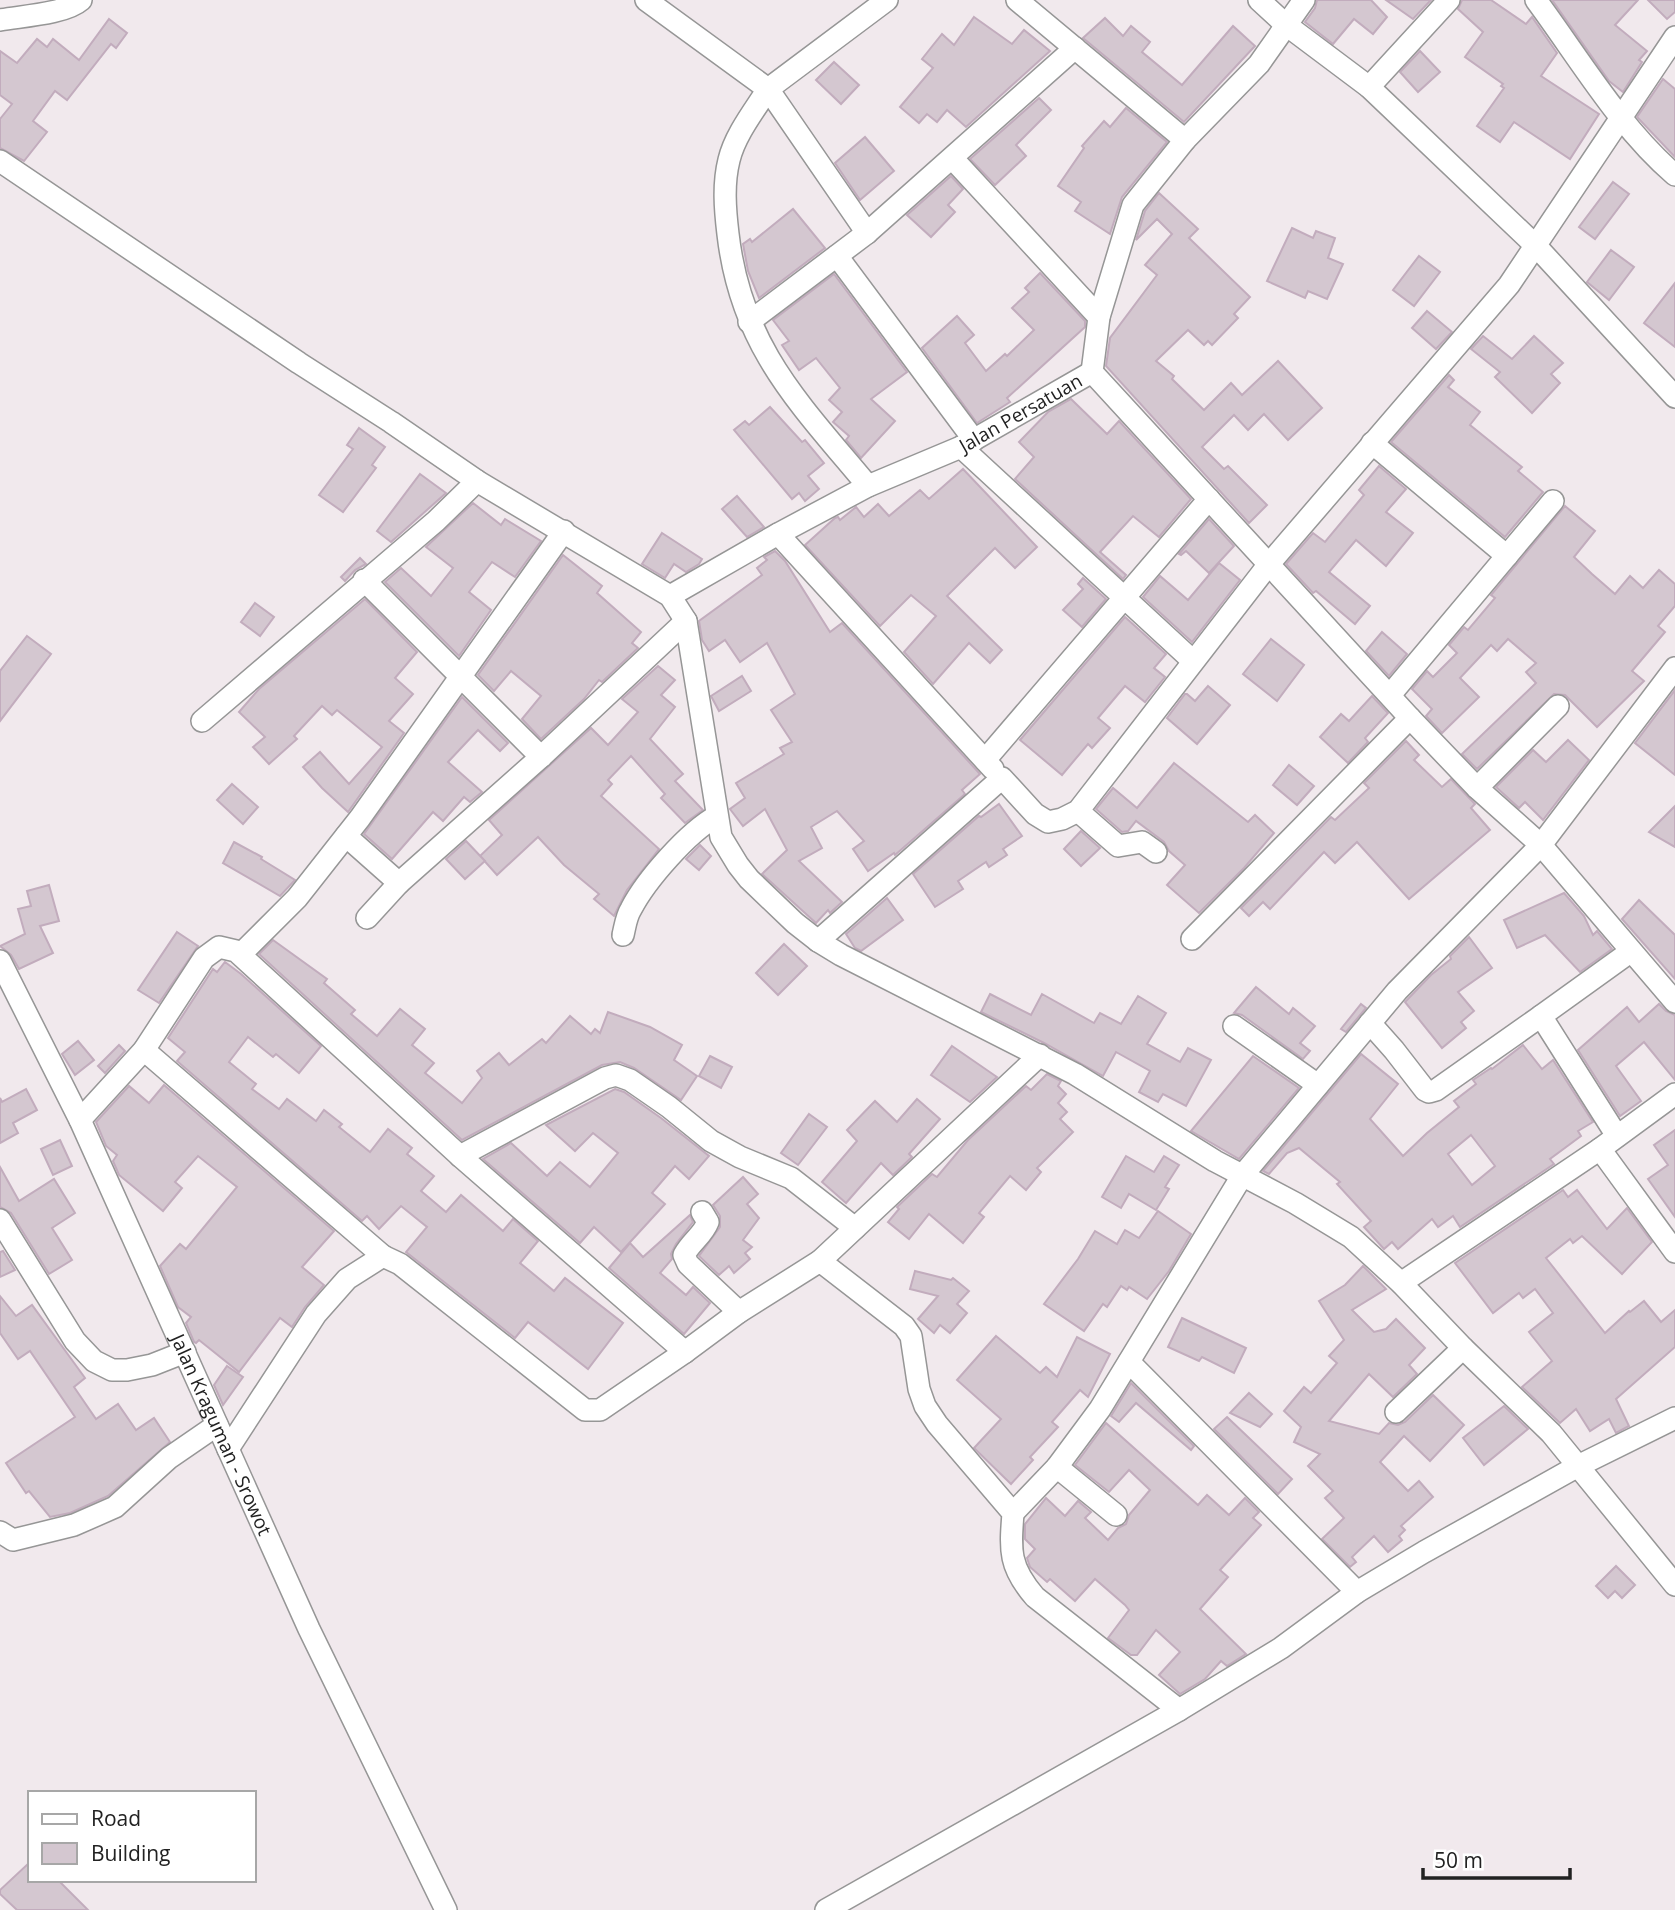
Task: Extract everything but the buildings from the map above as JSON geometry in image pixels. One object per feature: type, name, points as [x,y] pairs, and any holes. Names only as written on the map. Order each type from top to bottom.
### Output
[{"type":"street","points":[[646,0],[768,89],[867,233]]},
{"type":"street","points":[[868,486],[793,396],[769,362],[749,322],[734,272],[724,202],[729,158],[745,125],[768,89],[887,0]]},
{"type":"street","points":[[1017,0],[1185,140]]},
{"type":"street","points":[[1259,0],[1285,24],[1369,87],[1536,246],[1675,397]]},
{"type":"street","name":"Jalan Persatuan","points":[[670,596],[868,486],[967,443],[1092,372],[1099,317],[1133,205],[1185,140],[1259,64],[1304,0]]},
{"type":"street","points":[[1369,87],[1450,0]]},
{"type":"street","points":[[1536,0],[1623,118],[1656,158],[1675,175]]},
{"type":"street","points":[[0,20],[60,10],[77,1]]},
{"type":"street","points":[[778,534],[1035,814],[1048,822],[1078,811],[1269,564],[1510,285],[1675,37]]},
{"type":"street","points":[[749,322],[867,233],[1075,48]]},
{"type":"street","points":[[953,159],[1099,317]]},
{"type":"street","points":[[0,161],[477,481],[670,596],[686,621],[721,837],[738,865],[794,923],[841,956],[1040,1055],[1122,1101],[1242,1176],[1295,1203],[1351,1237],[1401,1283],[1531,1414],[1578,1466],[1675,1585]]},
{"type":"street","points":[[837,256],[967,443],[1055,536],[1193,662]]},
{"type":"street","points":[[1092,372],[1410,718],[1477,788],[1541,845],[1675,1002]]},
{"type":"street","points":[[1372,443],[1507,556]]},
{"type":"street","points":[[202,721],[436,521],[477,481]]},
{"type":"street","points":[[985,761],[1209,499]]},
{"type":"street","points":[[1390,695],[1553,501]]},
{"type":"street","points":[[241,954],[297,898],[346,836],[564,531]]},
{"type":"street","points":[[364,580],[541,757]]},
{"type":"street","points":[[367,918],[399,883],[541,757],[686,621]]},
{"type":"street","points":[[1013,1513],[1057,1467],[1100,1409],[1242,1176],[1397,990],[1541,845],[1668,694],[1675,668]]},
{"type":"street","points":[[1477,788],[1558,706]]},
{"type":"street","points":[[1192,939],[1410,718]]},
{"type":"street","points":[[818,941],[1002,778]]},
{"type":"street","points":[[1078,811],[1118,846],[1142,842],[1156,852]]},
{"type":"street","points":[[623,935],[629,912],[646,883],[704,823],[717,816]]},
{"type":"street","points":[[346,836],[399,883]]},
{"type":"street","points":[[80,1120],[144,1050],[204,958],[219,947],[241,954],[460,1156],[685,1352]]},
{"type":"street","points":[[1370,1023],[1423,1089],[1429,1092],[1436,1090],[1630,951]]},
{"type":"street","name":"Jalan Kraguman - Srowot","points":[[0,961],[9,1002],[80,1120],[315,1641],[446,1910]]},
{"type":"street","points":[[1541,1016],[1617,1136]]},
{"type":"street","points":[[1234,1026],[1318,1085]]},
{"type":"street","points":[[144,1050],[383,1256],[400,1264],[585,1410],[600,1410],[739,1312],[820,1261],[1040,1055]]},
{"type":"street","points":[[460,1156],[605,1078],[616,1075],[629,1080],[669,1107],[711,1141],[740,1157],[791,1178],[855,1228]]},
{"type":"street","points":[[1401,1283],[1600,1149],[1675,1094]]},
{"type":"street","points":[[1600,1149],[1675,1252]]},
{"type":"street","points":[[702,1212],[708,1222],[684,1255],[688,1264],[739,1312]]},
{"type":"street","points":[[0,1220],[75,1341],[94,1361],[112,1370],[127,1370],[152,1365],[185,1352]]},
{"type":"street","points":[[228,1449],[316,1314],[347,1279],[383,1256]]},
{"type":"street","points":[[820,1261],[904,1326],[911,1336],[919,1389],[925,1406],[937,1424],[1013,1513],[1012,1555],[1020,1578],[1035,1597],[1180,1710]]},
{"type":"street","points":[[1396,1412],[1463,1348]]},
{"type":"street","points":[[1129,1362],[1357,1592]]},
{"type":"street","points":[[825,1910],[1180,1710],[1281,1648],[1357,1592],[1424,1552],[1578,1466],[1675,1418]]},
{"type":"street","points":[[0,1532],[13,1540],[20,1539],[34,1533],[74,1525],[102,1514],[115,1507],[169,1458],[217,1425]]},
{"type":"street","points":[[1057,1467],[1116,1515]]}]
